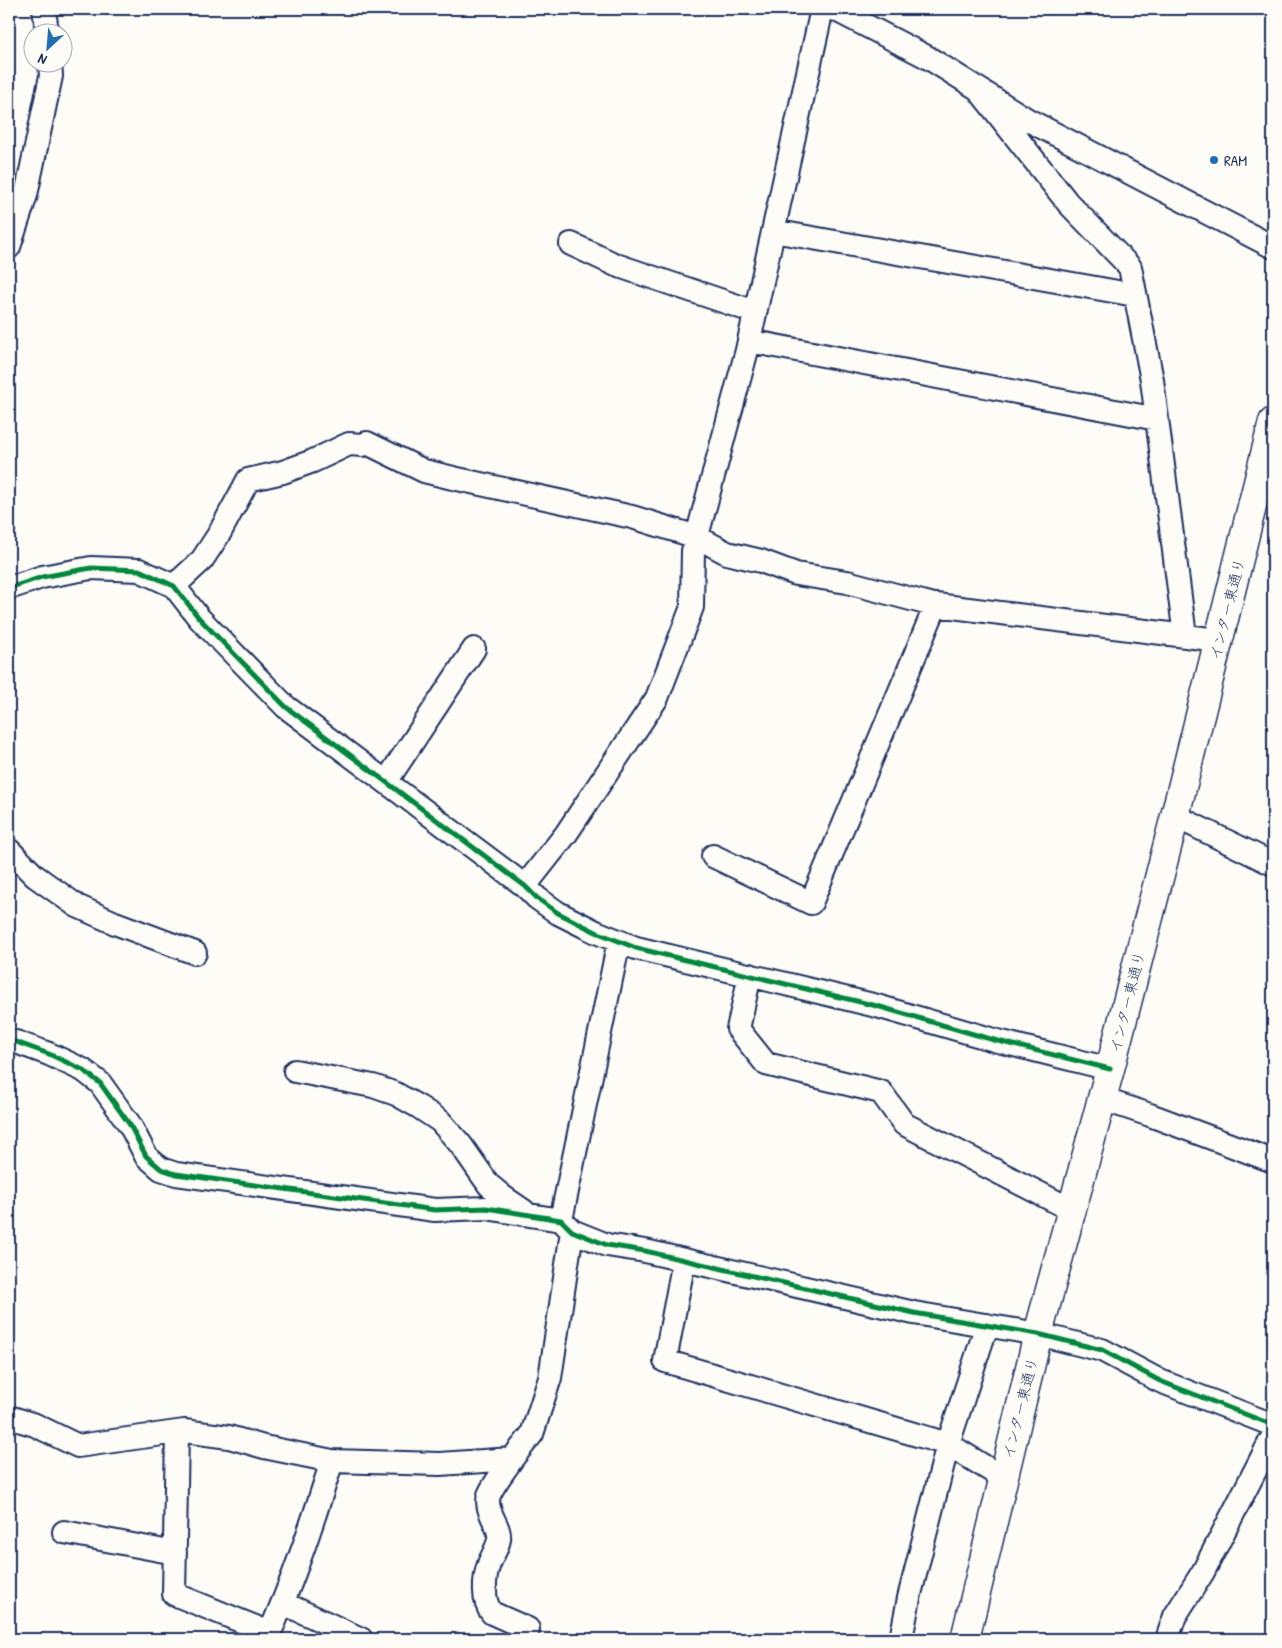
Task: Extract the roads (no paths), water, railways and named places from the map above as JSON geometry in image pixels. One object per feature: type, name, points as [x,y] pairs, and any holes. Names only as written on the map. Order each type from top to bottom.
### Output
[{"type":"main road","name":"インター東通り","points":[[965,1639],[1038,1334],[1110,1069],[1215,659],[1273,422]]},
{"type":"street","points":[[44,9],[46,22]]},
{"type":"street","points":[[525,886],[571,826],[657,698],[692,607],[693,551],[749,341],[822,9]]},
{"type":"street","points":[[834,9],[927,57],[1028,120],[1273,247]]},
{"type":"street","points":[[9,247],[26,194],[51,72]]},
{"type":"street","points":[[978,89],[1068,203],[1130,267],[1152,380],[1185,636]]},
{"type":"street","points":[[773,231],[1135,295]]},
{"type":"street","points":[[570,244],[616,265],[755,312]]},
{"type":"street","points":[[749,341],[1157,419]]},
{"type":"street","points":[[174,586],[202,560],[219,534],[248,480],[283,472],[350,444],[363,445],[368,443],[424,470],[632,517],[697,537],[727,553],[761,561],[796,574],[847,582],[937,606],[1210,640],[1215,659]]},
{"type":"street","points":[[9,588],[42,576],[91,568],[139,570],[174,586],[199,618],[286,707],[525,886],[558,914],[596,932],[636,948],[878,1006],[994,1040],[1110,1069]]},
{"type":"street","points":[[713,856],[810,903],[937,606]]},
{"type":"street","points":[[386,782],[474,649]]},
{"type":"street","points":[[1175,816],[1273,864]]},
{"type":"street","points":[[9,850],[35,876],[77,906],[115,923],[195,953]]},
{"type":"street","points":[[526,1639],[528,1629],[492,1613],[486,1602],[488,1567],[499,1539],[499,1532],[488,1504],[490,1494],[512,1459],[532,1434],[550,1378],[566,1225],[619,941]]},
{"type":"street","points":[[750,975],[738,1029],[766,1064],[881,1092],[904,1124],[1072,1210]]},
{"type":"street","points":[[9,1042],[16,1042],[48,1054],[83,1070],[100,1083],[130,1125],[146,1156],[161,1169],[176,1174],[435,1210],[486,1208],[531,1215],[566,1225],[607,1245],[645,1251],[914,1313],[1038,1334],[1102,1350],[1160,1381],[1273,1425]]},
{"type":"street","points":[[295,1071],[373,1086],[396,1094],[418,1107],[440,1121],[489,1185],[531,1215]]},
{"type":"street","points":[[1102,1099],[1273,1161]]},
{"type":"street","points":[[684,1260],[665,1361],[948,1444],[1004,1478]]},
{"type":"street","points":[[901,1639],[909,1598],[948,1444],[987,1326]]},
{"type":"street","points":[[9,1417],[35,1425],[78,1446],[184,1431],[229,1437],[264,1447],[332,1461],[440,1464],[512,1459]]},
{"type":"street","points":[[177,1433],[174,1594],[268,1636],[283,1603],[308,1537],[332,1461]]},
{"type":"street","points":[[1168,1639],[1174,1616],[1202,1572],[1273,1436]]},
{"type":"street","points":[[64,1532],[175,1553]]},
{"type":"street","points":[[283,1603],[361,1639]]},
{"type":"place","name":"RAM","points":[[1214,160]]}]
